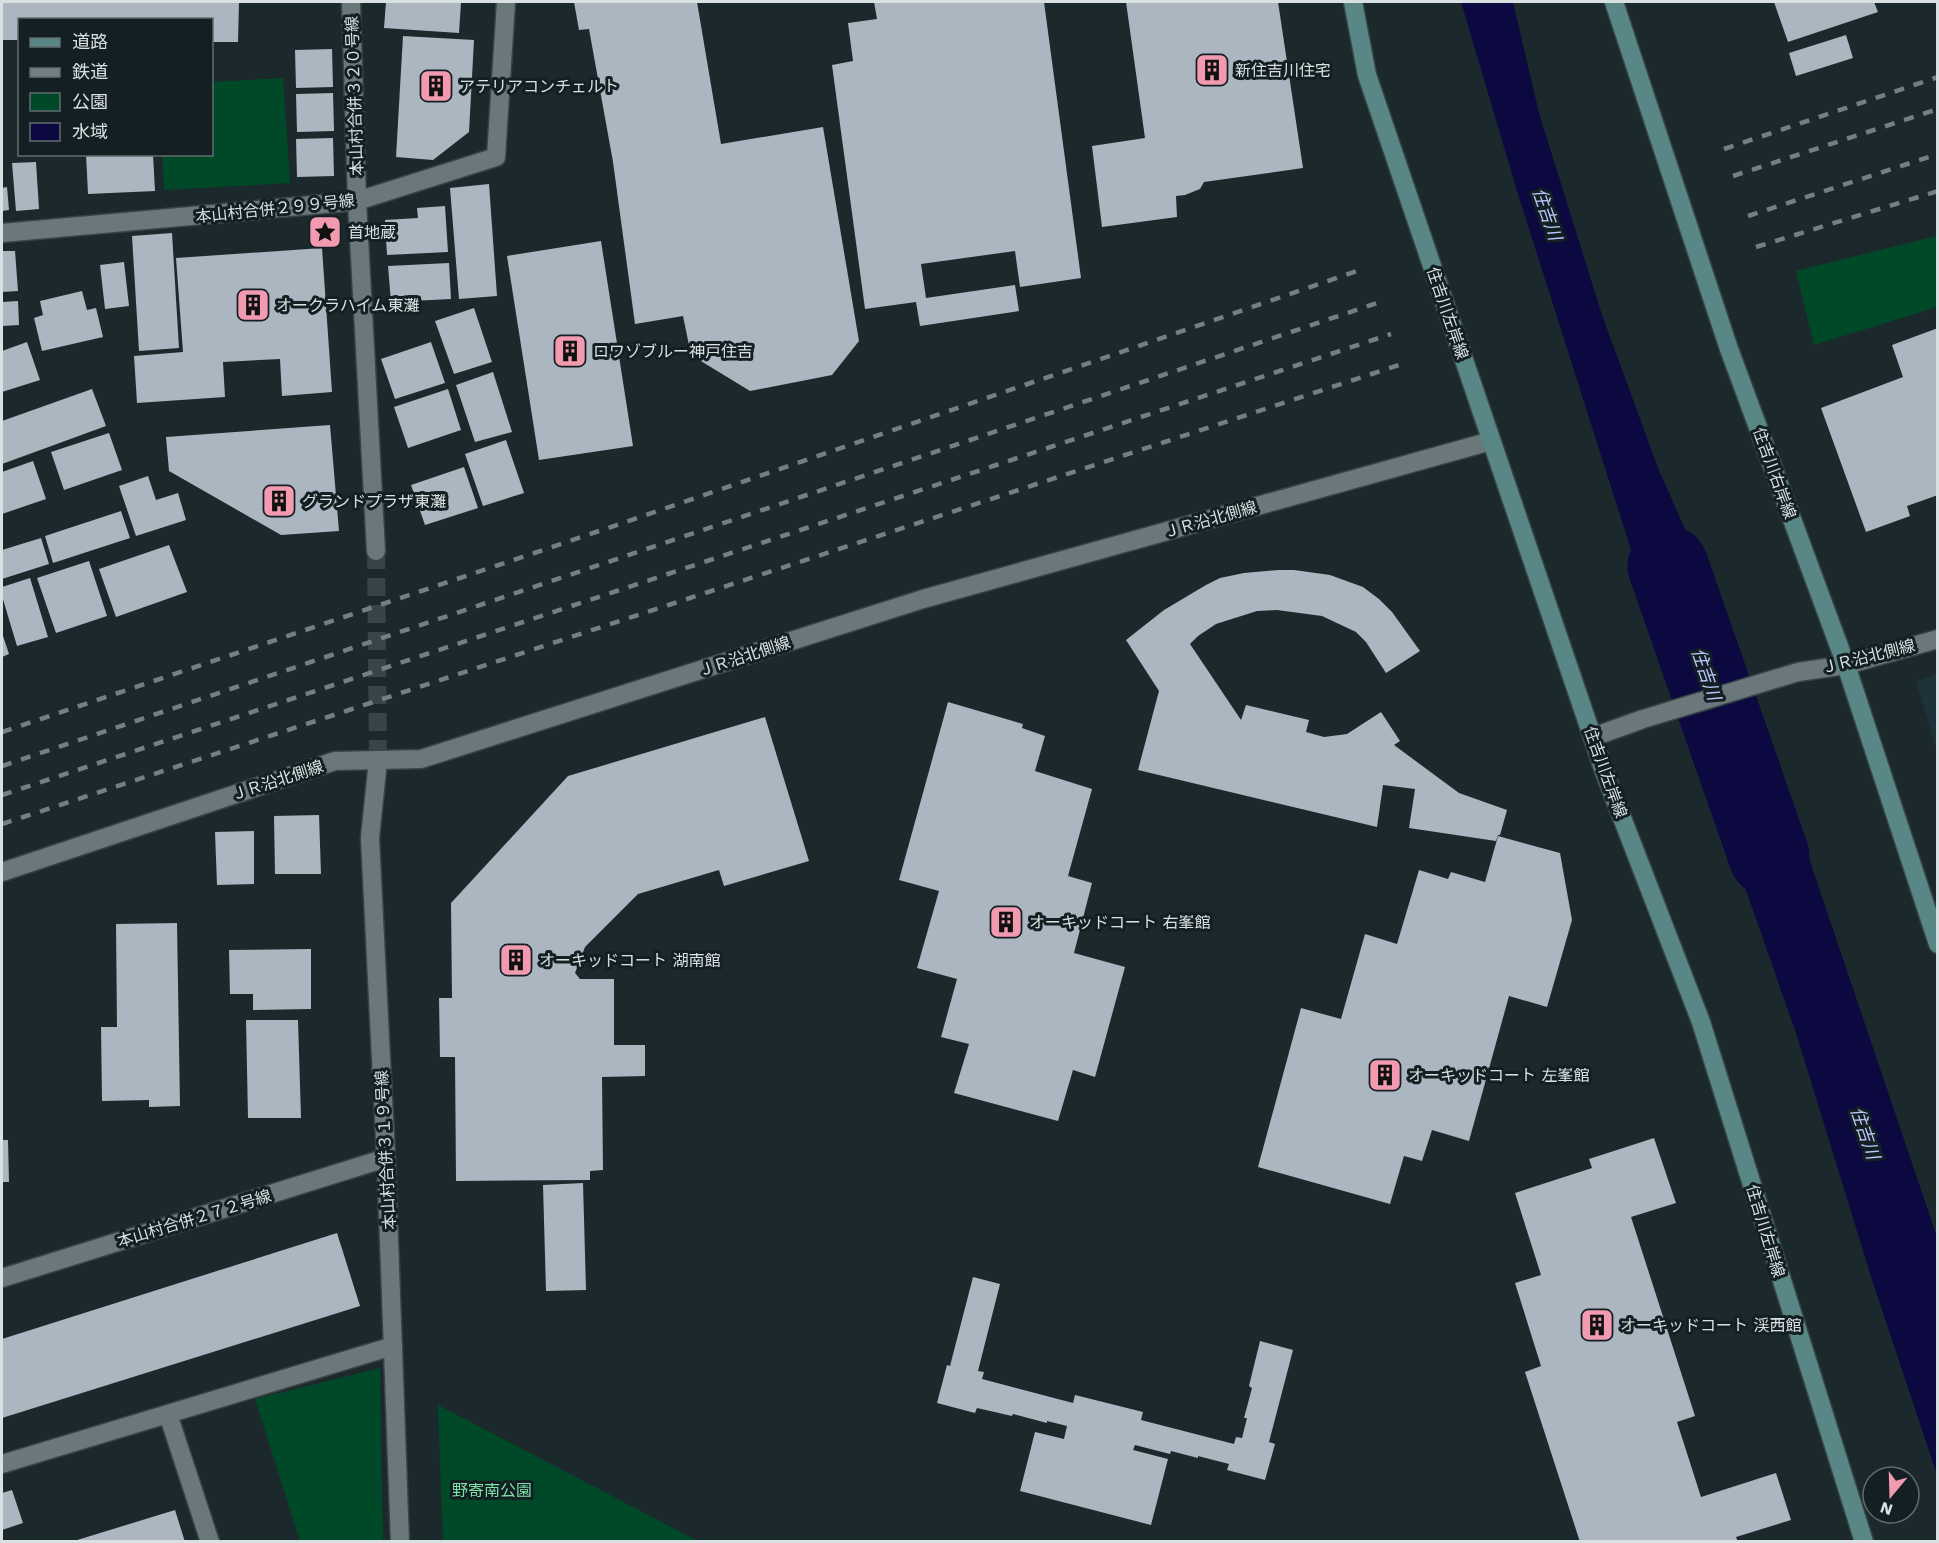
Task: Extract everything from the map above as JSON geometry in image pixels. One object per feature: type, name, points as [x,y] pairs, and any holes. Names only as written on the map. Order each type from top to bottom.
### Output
[{"type":"street","name":"本山村合併３２０号線","points":[[351,2],[357,201],[376,551]]},
{"type":"street","name":"本山村合併２９９号線","points":[[2,233],[357,201],[496,157],[506,2]]},
{"type":"street","name":"住吉川左岸線","points":[[1353,2],[1368,75],[1491,441],[1593,737],[1701,1022],[1864,1542]]},
{"type":"street","name":"住吉川右岸線","points":[[1614,2],[1729,348],[1845,665],[1938,944]]},
{"type":"street","name":"ＪＲ沿北側線","points":[[2,872],[335,761],[421,759],[923,599],[1491,441]]},
{"type":"street","name":"ＪＲ沿北側線","points":[[1593,737],[1643,719],[1798,672],[1845,665],[1938,639]]},
{"type":"street","name":"本山村合併３１９号線","points":[[378,760],[370,838],[386,1158],[400,1542]]},
{"type":"street","name":"本山村合併２７２号線","points":[[2,1278],[386,1158]]},
{"type":"street","points":[[2,1464],[393,1346]]},
{"type":"street","points":[[168,1414],[210,1542]]},
{"type":"shaded area","points":[[1938,674],[1937,751],[1916,681]]},
{"type":"green space","points":[[283,78],[290,183],[164,190],[162,156],[213,156],[213,82]]},
{"type":"green space","points":[[1937,236],[1937,307],[1814,345],[1796,271]]},
{"type":"green space","points":[[380,1368],[383,1541],[300,1541],[255,1399]]},
{"type":"green space","name":"野寄南公園","points":[[438,1405],[698,1541],[443,1541]]},
{"type":"water","points":[[1461,2],[1513,2],[1539,113],[1602,315],[1658,468],[1743,661],[1673,682],[1517,191]]},
{"type":"water","points":[[1769,740],[1937,1237],[1937,1475],[1873,1283],[1796,1033],[1701,762]]},
{"type":"building","points":[[2,2],[239,2],[238,42],[213,42],[213,18],[18,18],[18,40],[2,40]]},
{"type":"building","points":[[386,2],[461,2],[459,33],[384,28]]},
{"type":"building","points":[[574,2],[697,2],[721,144],[823,127],[859,341],[832,375],[750,391],[691,355],[683,316],[635,324],[613,162],[589,29],[579,30]]},
{"type":"building","points":[[874,2],[1044,2],[1081,278],[1020,287],[1015,251],[921,264],[926,298],[1015,285],[1019,311],[920,326],[916,302],[865,309],[832,65],[853,61],[848,23],[877,19]]},
{"type":"building","name":"新住吉川住宅","points":[[1126,2],[1278,2],[1303,168],[1204,182],[1200,189],[1176,196],[1177,217],[1102,227],[1092,146],[1145,138]]},
{"type":"building","points":[[1774,2],[1874,2],[1878,12],[1788,42]]},
{"type":"building","points":[[1846,35],[1853,58],[1796,76],[1789,53]]},
{"type":"building","name":"アテリアコンチェルト","points":[[403,36],[474,40],[469,132],[433,160],[396,157]]},
{"type":"building","points":[[332,49],[333,87],[296,88],[295,50]]},
{"type":"building","points":[[333,93],[334,131],[297,132],[296,94]]},
{"type":"building","points":[[333,138],[334,176],[297,177],[296,139]]},
{"type":"building","points":[[86,156],[153,156],[155,191],[88,194]]},
{"type":"building","points":[[36,162],[39,209],[16,211],[12,163]]},
{"type":"building","points":[[489,184],[497,296],[459,299],[450,188]]},
{"type":"building","points":[[7,187],[9,210],[2,211],[2,188]]},
{"type":"building","points":[[445,206],[448,252],[387,255],[385,220],[418,218],[417,208]]},
{"type":"building","points":[[172,233],[179,348],[139,351],[132,236]]},
{"type":"building","name":"ロワゾブルー神戸住吉","points":[[601,241],[633,446],[539,460],[507,256]]},
{"type":"building","name":"オークラハイム東灘","points":[[322,248],[332,392],[282,396],[280,359],[223,362],[225,397],[137,403],[134,356],[183,352],[176,258]]},
{"type":"building","points":[[2,251],[15,251],[18,291],[2,292]]},
{"type":"building","points":[[124,262],[129,306],[105,309],[100,265]]},
{"type":"building","points":[[449,263],[451,299],[391,302],[388,266]]},
{"type":"building","points":[[82,291],[87,310],[96,308],[103,337],[42,351],[34,318],[43,315],[40,301]]},
{"type":"building","points":[[18,301],[19,325],[2,326],[2,302]]},
{"type":"building","points":[[474,308],[492,362],[454,374],[435,321]]},
{"type":"building","points":[[1938,328],[1938,495],[1907,506],[1910,516],[1866,532],[1821,408],[1903,377],[1892,345]]},
{"type":"building","points":[[27,342],[40,380],[2,392],[2,351]]},
{"type":"building","points":[[431,342],[445,383],[395,399],[381,359]]},
{"type":"building","points":[[493,372],[512,432],[475,442],[456,385]]},
{"type":"building","points":[[92,389],[106,426],[2,464],[2,421]]},
{"type":"building","points":[[448,389],[461,430],[408,448],[394,407]]},
{"type":"building","name":"グランドプラザ東灘","points":[[330,425],[339,531],[281,535],[169,471],[166,437]]},
{"type":"building","points":[[109,433],[122,470],[64,490],[51,452]]},
{"type":"building","points":[[506,440],[524,493],[483,506],[465,454]]},
{"type":"building","points":[[33,461],[46,499],[2,514],[2,472]]},
{"type":"building","points":[[464,467],[478,508],[425,525],[411,485]]},
{"type":"building","points":[[148,476],[156,500],[178,493],[186,520],[136,536],[119,486]]},
{"type":"building","points":[[121,511],[130,538],[53,563],[45,536]]},
{"type":"building","points":[[41,538],[49,564],[2,579],[2,550]]},
{"type":"building","points":[[169,545],[187,592],[116,617],[99,569]]},
{"type":"building","points":[[89,561],[107,616],[56,633],[37,578]]},
{"type":"building","points":[[1278,570],[1330,575],[1363,587],[1392,612],[1420,651],[1386,673],[1366,642],[1356,632],[1322,616],[1277,610],[1257,611],[1216,624],[1190,644],[1241,720],[1246,705],[1309,720],[1306,732],[1324,737],[1347,734],[1381,712],[1400,741],[1394,745],[1459,793],[1507,810],[1496,841],[1409,828],[1415,789],[1383,785],[1377,827],[1138,770],[1159,691],[1126,640],[1164,610],[1220,578]]},
{"type":"building","points":[[30,578],[48,637],[17,646],[2,596],[2,587]]},
{"type":"building","points":[[2,633],[9,654],[2,657]]},
{"type":"building","name":"オーキッドコート 右峯館","points":[[948,702],[1023,724],[1022,728],[1045,736],[1035,771],[1092,789],[1068,876],[1092,883],[1074,953],[1125,967],[1095,1077],[1073,1070],[1058,1121],[954,1093],[969,1044],[941,1037],[957,979],[917,968],[939,891],[899,880]]},
{"type":"building","name":"オーキッドコート 湖南館","points":[[765,717],[809,861],[724,886],[719,870],[638,894],[585,947],[575,973],[580,979],[614,979],[614,1045],[645,1045],[645,1076],[602,1077],[603,1170],[590,1171],[590,1180],[456,1181],[455,1057],[440,1057],[439,998],[452,998],[451,903],[568,776]]},
{"type":"building","points":[[319,815],[321,874],[275,874],[274,816]]},
{"type":"building","points":[[254,831],[254,884],[217,885],[215,832]]},
{"type":"building","name":"オーキッドコート 左峯館","points":[[1498,836],[1560,853],[1572,920],[1547,1007],[1509,996],[1469,1141],[1432,1130],[1422,1161],[1404,1156],[1390,1204],[1258,1167],[1301,1008],[1341,1019],[1365,934],[1397,944],[1419,870],[1448,879],[1451,872],[1485,882]]},
{"type":"building","points":[[177,923],[180,1106],[149,1107],[149,1100],[102,1101],[101,1027],[117,1027],[116,924]]},
{"type":"building","points":[[311,949],[311,1009],[253,1010],[253,994],[230,994],[229,950]]},
{"type":"building","points":[[246,1020],[298,1020],[301,1118],[248,1118]]},
{"type":"building","name":"オーキッドコート 渓西館","points":[[1654,1138],[1676,1203],[1631,1217],[1695,1416],[1677,1422],[1701,1497],[1776,1473],[1791,1520],[1736,1537],[1738,1542],[1580,1542],[1525,1372],[1541,1366],[1515,1283],[1541,1275],[1515,1193],[1592,1168],[1589,1159]]},
{"type":"building","points":[[2,1140],[8,1140],[9,1182],[2,1182]]},
{"type":"building","points":[[583,1183],[586,1290],[546,1291],[543,1185]]},
{"type":"building","points":[[337,1233],[360,1306],[2,1418],[2,1339]]},
{"type":"building","points":[[973,1277],[1000,1284],[978,1371],[984,1372],[982,1379],[1073,1403],[1075,1395],[1143,1412],[1141,1420],[1234,1444],[1236,1437],[1242,1438],[1247,1418],[1244,1418],[1252,1388],[1249,1386],[1260,1341],[1293,1350],[1269,1442],[1275,1444],[1265,1480],[1227,1470],[1229,1464],[1171,1451],[1170,1454],[1135,1445],[1133,1450],[1168,1459],[1151,1525],[1020,1491],[1035,1432],[1064,1439],[1067,1426],[977,1408],[975,1413],[937,1403],[947,1365],[950,1366]]},
{"type":"building","points":[[12,1490],[23,1523],[2,1530],[2,1493]]},
{"type":"building","points":[[175,1510],[185,1542],[74,1542],[74,1541]]},
{"type":"waterway","name":"住吉川","points":[[1668,566],[1769,856]]},
{"type":"tunnel","points":[[376,551],[378,760]]},
{"type":"railway","points":[[1724,149],[1938,77]]},
{"type":"railway","points":[[1733,176],[1938,109]]},
{"type":"railway","points":[[1748,216],[1938,154]]},
{"type":"railway","points":[[1756,247],[1938,191]]},
{"type":"railway","points":[[2,732],[567,542],[1360,270]]},
{"type":"railway","points":[[2,766],[1377,303]]},
{"type":"railway","points":[[2,795],[1391,334]]},
{"type":"railway","points":[[2,824],[1402,364]]},
{"type":"place","name":"新住吉川住宅","points":[[1212,70]]},
{"type":"place","name":"アテリアコンチェルト","points":[[436,86]]},
{"type":"place","name":"首地蔵","points":[[325,232]]},
{"type":"place","name":"オークラハイム東灘","points":[[253,305]]},
{"type":"place","name":"ロワゾブルー神戸住吉","points":[[570,351]]},
{"type":"place","name":"グランドプラザ東灘","points":[[279,501]]},
{"type":"place","name":"オーキッドコート 右峯館","points":[[1006,922]]},
{"type":"place","name":"オーキッドコート 湖南館","points":[[516,960]]},
{"type":"place","name":"オーキッドコート 左峯館","points":[[1385,1075]]},
{"type":"place","name":"オーキッドコート 渓西館","points":[[1597,1325]]}]
